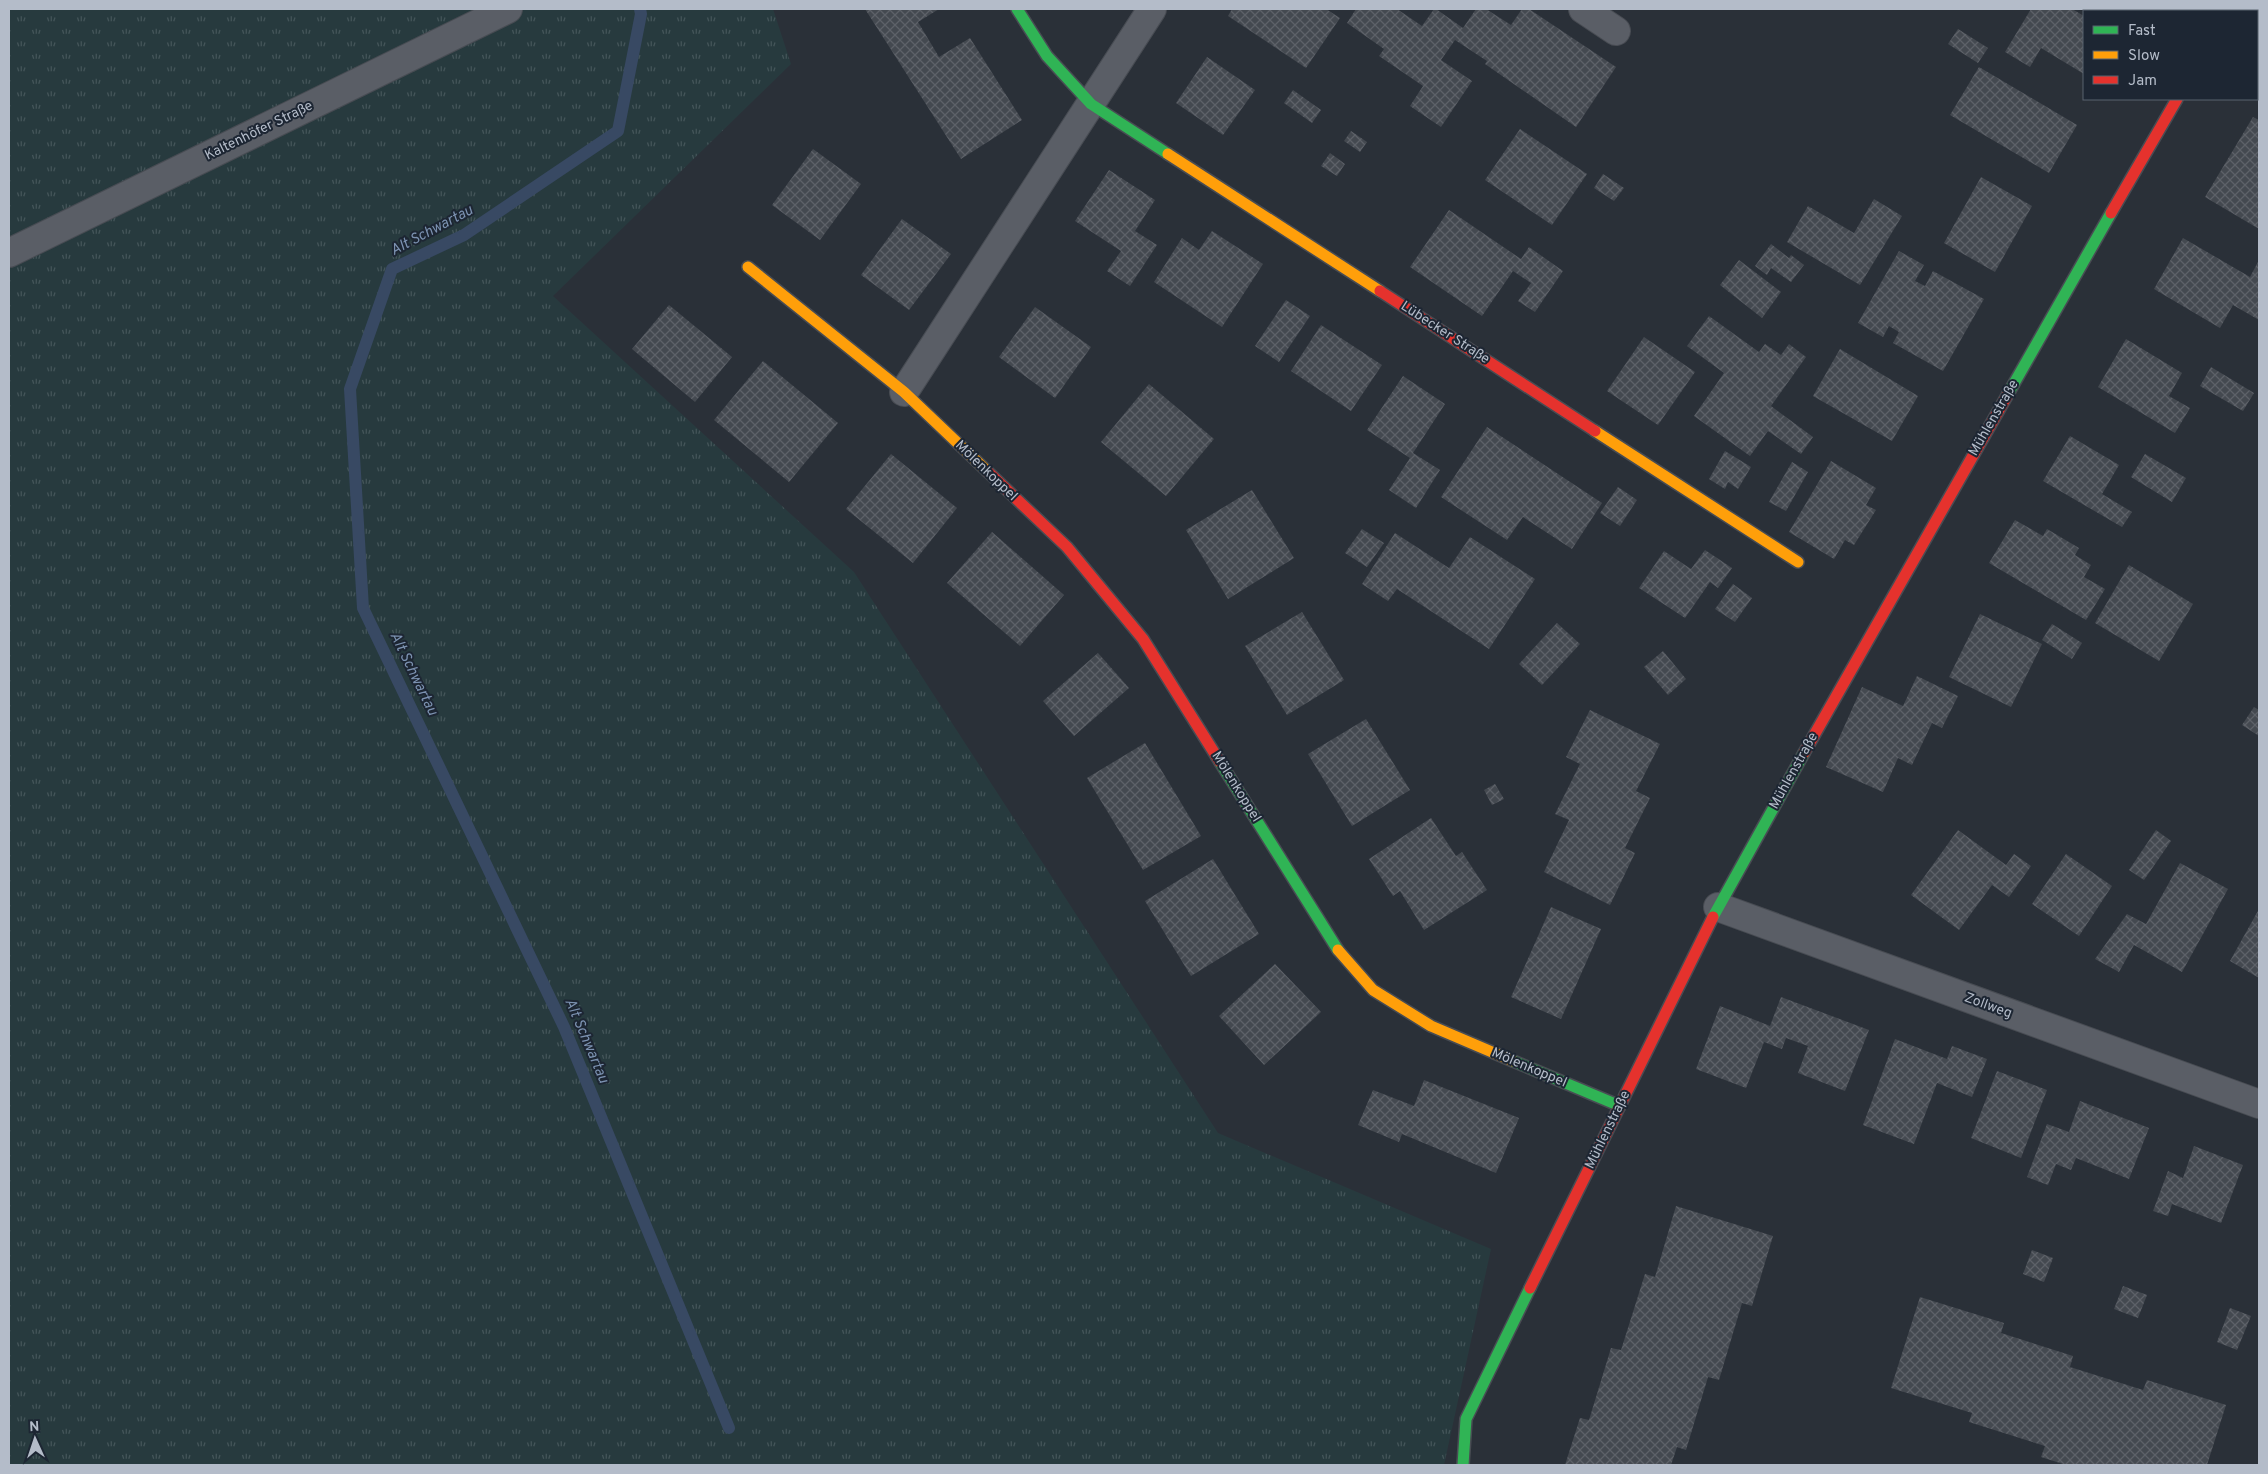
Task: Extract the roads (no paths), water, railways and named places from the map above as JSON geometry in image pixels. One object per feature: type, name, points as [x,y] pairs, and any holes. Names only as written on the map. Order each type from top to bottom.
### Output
[{"type":"street","name":"Kaltenhöfer Straße","points":[[9,253],[508,9]]},
{"type":"street","name":"Lübecker Straße","points":[[1017,9],[1047,56],[1091,104],[1798,562]]},
{"type":"street","points":[[904,392],[1152,9]]},
{"type":"street","points":[[1583,9],[1616,31]]},
{"type":"street","name":"Mühlenstraße","points":[[1463,1465],[1466,1419],[1718,907],[2175,100]]},
{"type":"street","name":"Mölenkoppel","points":[[748,267],[904,392],[1066,547],[1143,639],[1337,949],[1373,990],[1430,1026],[1620,1106]]},
{"type":"street","name":"Zollweg","points":[[1718,907],[2259,1104]]},
{"type":"waterway","name":"Alt Schwartau","points":[[640,9],[641,14],[618,131],[464,235],[392,269],[350,389],[363,608],[564,1027],[729,1428]]}]
